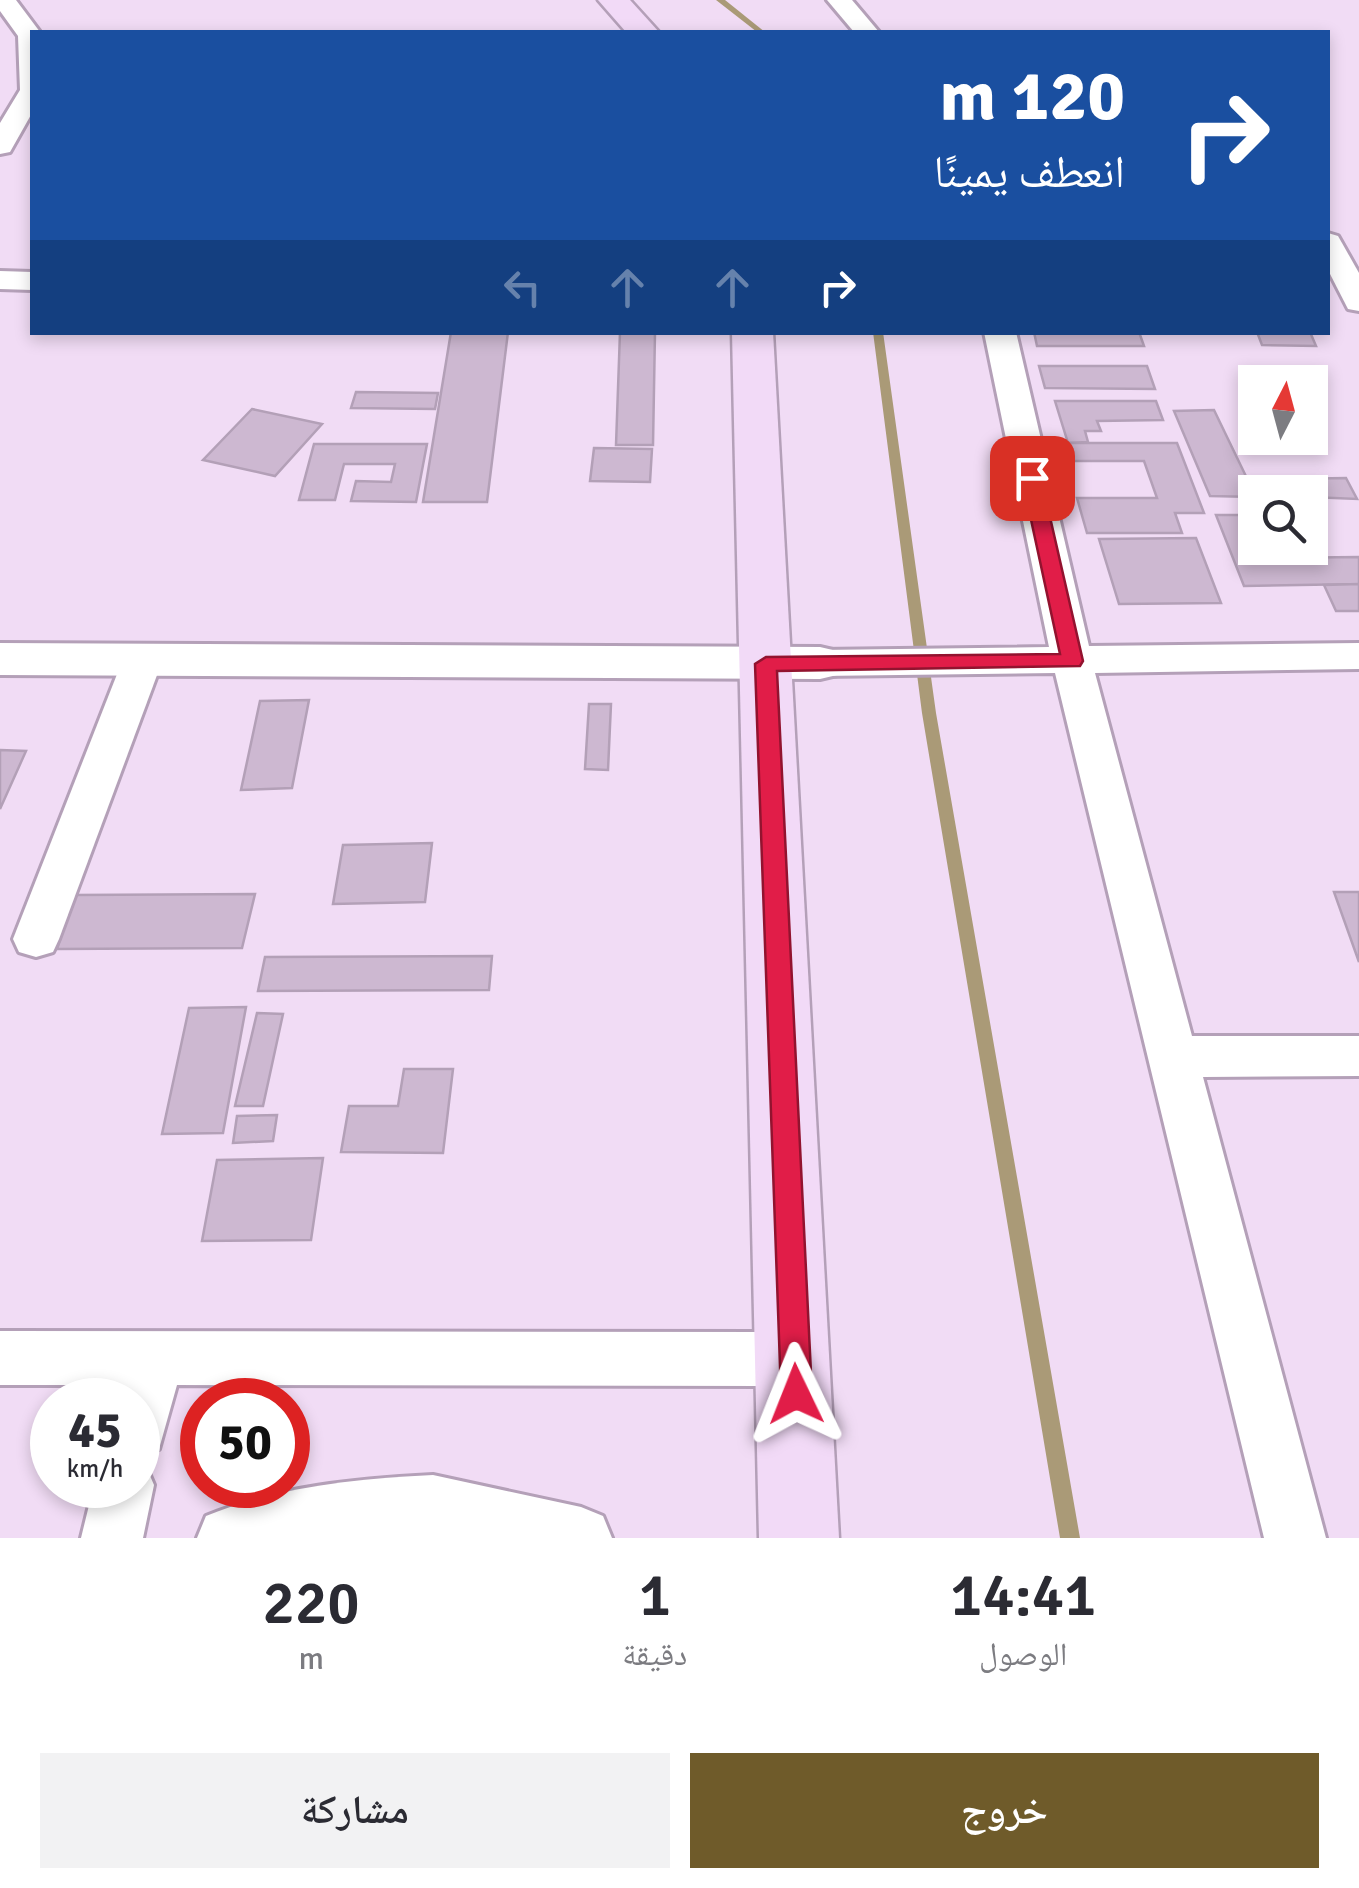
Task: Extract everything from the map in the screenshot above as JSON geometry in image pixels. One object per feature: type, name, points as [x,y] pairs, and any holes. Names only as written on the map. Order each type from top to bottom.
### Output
[{"type":"main road","points":[[613,0],[640,30]]},
{"type":"main road","points":[[752,335],[793,664],[800,1538]]},
{"type":"street","points":[[4,0],[30,36]]},
{"type":"street","points":[[839,0],[865,30]]},
{"type":"street","points":[[0,146],[30,94]]},
{"type":"street","points":[[1330,234],[1359,238]]},
{"type":"street","points":[[1330,246],[1359,302]]},
{"type":"street","points":[[0,280],[30,281]]},
{"type":"street","points":[[1001,335],[1072,661],[1176,1057],[1295,1538]]},
{"type":"street","points":[[0,658],[793,664],[1359,656]]},
{"type":"street","points":[[36,940],[144,658]]},
{"type":"street","points":[[1176,1057],[1359,1056]]},
{"type":"street","points":[[0,1358],[796,1359]]},
{"type":"street","points":[[149,1378],[154,1358]]},
{"type":"street","points":[[228,1538],[340,1510],[434,1505],[582,1538]]},
{"type":"street","points":[[112,1538],[119,1508]]},
{"type":"building","points":[[451,335],[508,335],[487,502],[423,502]]},
{"type":"building","points":[[620,335],[655,335],[653,445],[616,445]]},
{"type":"building","points":[[1035,335],[1140,335],[1144,346],[1037,346]]},
{"type":"building","points":[[1258,335],[1311,335],[1316,346],[1262,345]]},
{"type":"building","points":[[1039,366],[1147,366],[1155,389],[1045,388]]},
{"type":"building","points":[[356,392],[438,393],[435,409],[351,408]]},
{"type":"building","points":[[1055,401],[1156,401],[1163,420],[1097,421],[1101,431],[1085,431],[1088,442],[1068,443]]},
{"type":"building","points":[[252,409],[322,424],[275,476],[203,460]]},
{"type":"building","points":[[1214,410],[1245,475],[1238,475],[1238,497],[1210,496],[1174,411]]},
{"type":"building","points":[[1068,443],[1177,443],[1204,513],[1175,513],[1182,533],[1087,533],[1077,498],[1157,498],[1144,461],[1074,461]]},
{"type":"building","points":[[314,444],[427,444],[416,502],[351,501],[356,481],[391,482],[395,464],[344,464],[335,500],[299,500]]},
{"type":"building","points":[[594,448],[652,449],[650,482],[590,481]]},
{"type":"building","points":[[1328,478],[1346,478],[1357,499],[1328,498]]},
{"type":"building","points":[[1216,515],[1238,515],[1238,565],[1328,565],[1328,557],[1359,557],[1359,584],[1244,586]]},
{"type":"building","points":[[1196,538],[1221,603],[1119,604],[1099,539]]},
{"type":"building","points":[[1359,584],[1359,611],[1336,611],[1324,585]]},
{"type":"building","points":[[309,700],[292,788],[241,790],[260,701]]},
{"type":"building","points":[[589,704],[611,704],[608,770],[585,769]]},
{"type":"building","points":[[0,750],[26,751],[0,809]]},
{"type":"building","points":[[432,843],[425,902],[333,904],[343,845]]},
{"type":"building","points":[[1334,892],[1359,892],[1359,962]]},
{"type":"building","points":[[255,894],[242,948],[57,949],[74,895]]},
{"type":"building","points":[[492,956],[489,990],[258,991],[265,957]]},
{"type":"building","points":[[246,1007],[223,1133],[162,1134],[189,1008]]},
{"type":"building","points":[[257,1013],[283,1014],[263,1106],[235,1106]]},
{"type":"building","points":[[404,1069],[453,1069],[443,1153],[341,1152],[349,1106],[398,1106]]},
{"type":"building","points":[[277,1115],[273,1141],[233,1143],[237,1116]]},
{"type":"building","points":[[323,1158],[311,1240],[202,1241],[217,1160]]},
{"type":"waterway","points":[[720,0],[758,30]]},
{"type":"waterway","points":[[878,335],[929,713],[1070,1538]]},
{"type":"route","points":[[796,1394],[766,664],[1072,661],[1032,478]]}]
